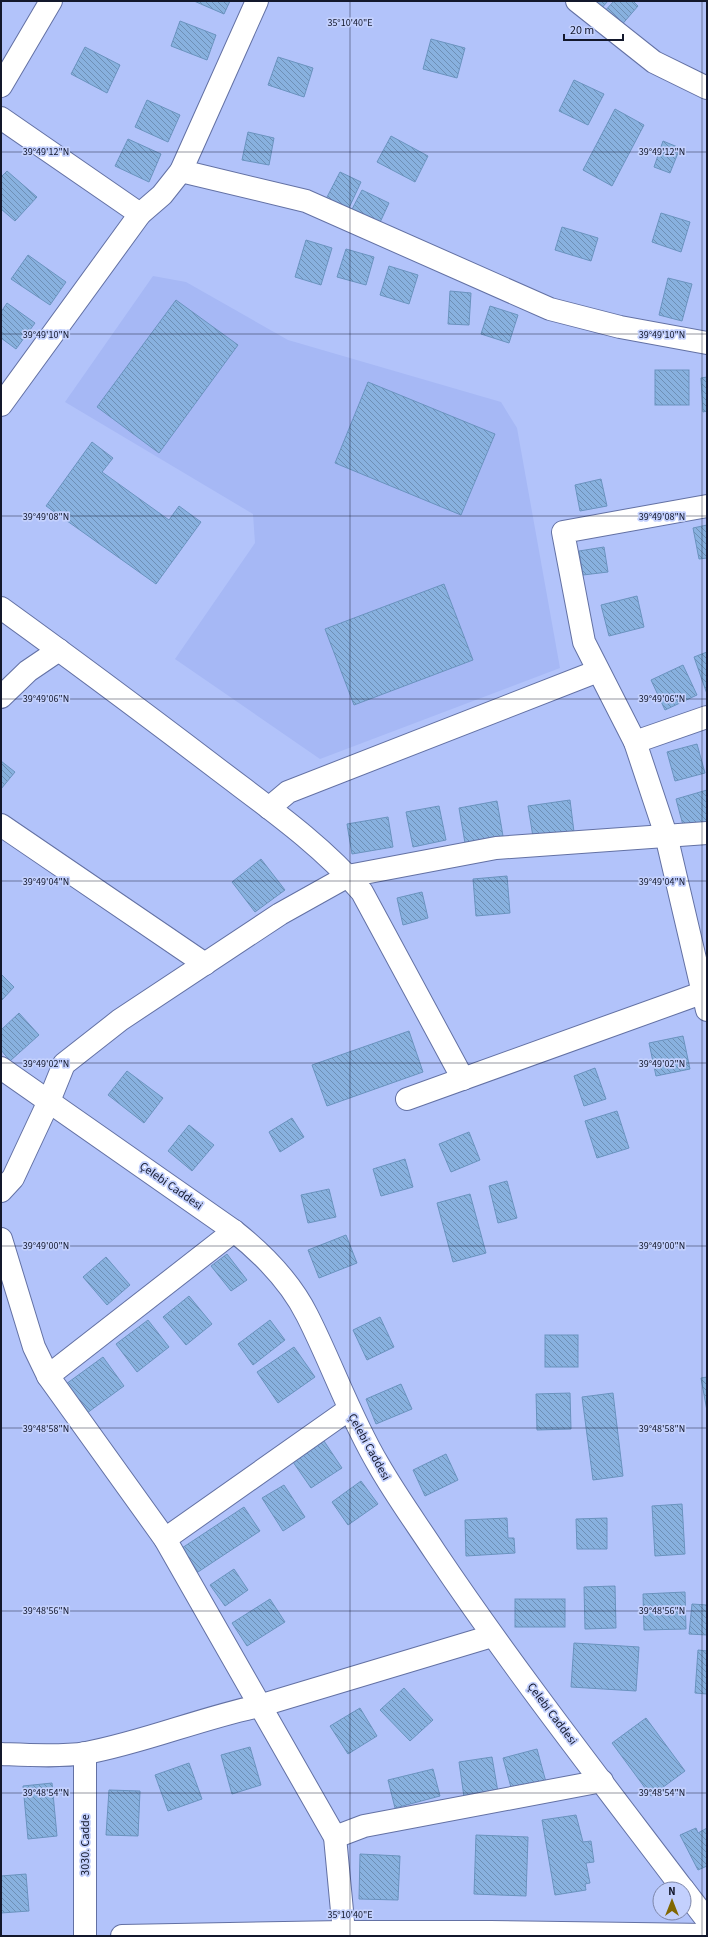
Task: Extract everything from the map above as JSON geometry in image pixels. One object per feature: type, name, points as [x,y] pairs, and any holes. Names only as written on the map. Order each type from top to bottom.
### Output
[{"type":"street","points":[[1,86],[51,1]]},
{"type":"street","points":[[1,405],[140,214],[162,195],[181,171],[257,1]]},
{"type":"street","points":[[577,1],[654,62],[707,88]]},
{"type":"street","points":[[1,118],[140,214]]},
{"type":"street","points":[[181,171],[306,201],[550,309],[620,327],[707,343]]},
{"type":"street","points":[[406,1099],[706,997],[666,835],[635,742],[584,642],[563,532],[707,506]]},
{"type":"street","points":[[1,608],[307,837],[348,876],[362,892],[463,1079]]},
{"type":"street","points":[[1,697],[28,671],[59,650]]},
{"type":"street","points":[[269,808],[288,792],[598,671]]},
{"type":"street","points":[[635,742],[707,716]]},
{"type":"street","points":[[1,825],[205,964]]},
{"type":"street","points":[[1,1191],[13,1178],[49,1101],[64,1064],[120,1020],[280,914],[348,876],[496,848],[707,833]]},
{"type":"street","name":"Çelebi Caddesi","points":[[1,1068],[234,1231],[258,1250],[273,1266],[288,1285],[307,1314],[348,1410],[378,1464],[492,1636],[678,1881]]},
{"type":"street","points":[[48,1376],[234,1231]]},
{"type":"street","points":[[1,1239],[34,1348],[48,1376],[165,1539],[335,1837],[344,1932]]},
{"type":"street","points":[[165,1539],[348,1410]]},
{"type":"street","points":[[1,1754],[85,1753],[137,1741],[226,1713],[259,1706],[492,1636]]},
{"type":"street","name":"3030. Cadde","points":[[85,1753],[85,1936]]},
{"type":"street","points":[[335,1837],[364,1826],[602,1781]]},
{"type":"street","name":"Çelebi Caddesi","points":[[692,1900],[707,1920]]},
{"type":"street","points":[[122,1936],[344,1932],[707,1936]]},
{"type":"shaded area","points":[[153,276],[186,282],[288,340],[501,402],[517,428],[560,668],[320,759],[175,659],[255,543],[253,514],[65,402]]},
{"type":"building","points":[[194,1],[230,1],[224,14]]},
{"type":"building","points":[[587,1],[608,1],[599,11]]},
{"type":"building","points":[[614,1],[633,1],[638,6],[619,28],[602,14]]},
{"type":"building","points":[[180,21],[216,35],[207,60],[171,46]]},
{"type":"building","points":[[431,39],[465,48],[457,78],[423,69]]},
{"type":"building","points":[[85,47],[120,65],[107,93],[71,74]]},
{"type":"building","points":[[278,57],[313,68],[304,97],[268,85]]},
{"type":"building","points":[[574,80],[604,94],[588,125],[559,111]]},
{"type":"building","points":[[147,100],[180,115],[168,142],[135,127]]},
{"type":"building","points":[[615,109],[644,125],[612,186],[583,170]]},
{"type":"building","points":[[248,132],[274,138],[269,165],[242,160]]},
{"type":"building","points":[[391,136],[428,156],[415,182],[377,162]]},
{"type":"building","points":[[128,139],[161,154],[149,182],[115,166]]},
{"type":"building","points":[[663,141],[680,148],[670,173],[654,167]]},
{"type":"building","points":[[7,171],[37,197],[15,221],[1,209],[1,177]]},
{"type":"building","points":[[340,172],[361,182],[348,210],[326,199]]},
{"type":"building","points":[[362,190],[389,203],[376,231],[348,217]]},
{"type":"building","points":[[661,213],[690,222],[681,252],[652,242]]},
{"type":"building","points":[[562,227],[598,238],[591,261],[555,250]]},
{"type":"building","points":[[306,240],[332,248],[321,285],[295,277]]},
{"type":"building","points":[[346,249],[374,257],[366,285],[337,277]]},
{"type":"building","points":[[28,255],[66,282],[50,305],[11,279]]},
{"type":"building","points":[[389,266],[418,275],[409,304],[380,295]]},
{"type":"building","points":[[668,278],[692,284],[682,321],[659,315]]},
{"type":"building","points":[[450,291],[471,293],[469,325],[448,324]]},
{"type":"building","points":[[176,300],[238,345],[159,453],[97,407]]},
{"type":"building","points":[[7,303],[35,323],[16,349],[1,338],[1,312]]},
{"type":"building","points":[[490,306],[518,315],[509,343],[481,334]]},
{"type":"building","points":[[655,370],[689,370],[689,405],[655,405]]},
{"type":"building","points":[[707,377],[707,411],[703,412],[701,378]]},
{"type":"building","points":[[368,382],[495,434],[461,515],[335,463]]},
{"type":"building","points":[[92,442],[113,458],[102,472],[169,520],[179,506],[201,522],[156,584],[46,506]]},
{"type":"building","points":[[601,479],[607,506],[580,511],[575,485]]},
{"type":"building","points":[[707,525],[707,558],[699,559],[693,528]]},
{"type":"building","points":[[604,547],[608,572],[583,575],[579,551]]},
{"type":"building","points":[[444,584],[473,660],[354,705],[325,629]]},
{"type":"building","points":[[637,596],[644,627],[609,636],[601,605]]},
{"type":"building","points":[[707,652],[707,694],[694,657]]},
{"type":"building","points":[[683,665],[697,695],[665,710],[651,680]]},
{"type":"building","points":[[697,744],[705,773],[675,781],[667,752]]},
{"type":"building","points":[[1,761],[15,772],[1,789]]},
{"type":"building","points":[[707,790],[707,822],[684,829],[676,799]]},
{"type":"building","points":[[570,800],[574,832],[533,837],[528,806]]},
{"type":"building","points":[[497,801],[503,836],[465,843],[459,808]]},
{"type":"building","points":[[439,806],[446,840],[413,847],[406,812]]},
{"type":"building","points":[[388,817],[393,847],[352,854],[347,824]]},
{"type":"building","points":[[261,859],[285,890],[255,912],[232,882]]},
{"type":"building","points":[[507,876],[510,913],[476,916],[473,879]]},
{"type":"building","points":[[422,892],[428,918],[403,925],[397,898]]},
{"type":"building","points":[[1,974],[14,987],[1,1001]]},
{"type":"building","points":[[19,1013],[39,1035],[10,1061],[1,1050],[1,1030]]},
{"type":"building","points":[[409,1031],[423,1072],[327,1106],[312,1065]]},
{"type":"building","points":[[683,1036],[690,1069],[656,1076],[649,1043]]},
{"type":"building","points":[[595,1068],[606,1099],[584,1106],[574,1076]]},
{"type":"building","points":[[127,1071],[163,1098],[144,1123],[108,1095]]},
{"type":"building","points":[[617,1111],[629,1148],[597,1158],[585,1121]]},
{"type":"building","points":[[292,1118],[304,1137],[280,1152],[269,1132]]},
{"type":"building","points":[[189,1125],[214,1145],[192,1171],[168,1151]]},
{"type":"building","points":[[469,1132],[480,1160],[451,1172],[439,1144]]},
{"type":"building","points":[[405,1159],[413,1187],[381,1196],[373,1169]]},
{"type":"building","points":[[507,1181],[517,1218],[498,1223],[489,1186]]},
{"type":"building","points":[[329,1189],[336,1217],[308,1223],[301,1195]]},
{"type":"building","points":[[470,1194],[486,1253],[453,1262],[437,1203]]},
{"type":"building","points":[[346,1235],[357,1263],[319,1278],[308,1250]]},
{"type":"building","points":[[227,1254],[247,1280],[231,1291],[211,1266]]},
{"type":"building","points":[[106,1257],[130,1285],[107,1305],[83,1277]]},
{"type":"building","points":[[189,1296],[212,1324],[186,1345],[163,1317]]},
{"type":"building","points":[[380,1317],[394,1347],[367,1360],[353,1330]]},
{"type":"building","points":[[148,1320],[169,1347],[137,1372],[116,1344]]},
{"type":"building","points":[[270,1320],[285,1340],[253,1365],[238,1344]]},
{"type":"building","points":[[545,1335],[578,1335],[578,1367],[545,1367]]},
{"type":"building","points":[[294,1347],[315,1377],[278,1403],[257,1372]]},
{"type":"building","points":[[103,1357],[124,1386],[87,1413],[66,1384]]},
{"type":"building","points":[[707,1377],[707,1411],[701,1378]]},
{"type":"building","points":[[401,1384],[412,1409],[376,1424],[366,1399]]},
{"type":"building","points":[[570,1393],[571,1429],[537,1430],[536,1394]]},
{"type":"building","points":[[613,1393],[623,1476],[593,1480],[582,1397]]},
{"type":"building","points":[[324,1441],[342,1468],[311,1488],[293,1462]]},
{"type":"building","points":[[446,1454],[458,1480],[425,1496],[413,1470]]},
{"type":"building","points":[[361,1481],[378,1504],[348,1525],[332,1502]]},
{"type":"building","points":[[284,1485],[305,1517],[283,1531],[262,1498]]},
{"type":"building","points":[[682,1504],[685,1554],[655,1556],[652,1506]]},
{"type":"building","points":[[244,1507],[260,1531],[198,1572],[182,1548]]},
{"type":"building","points":[[507,1518],[508,1538],[514,1538],[515,1553],[466,1556],[465,1520]]},
{"type":"building","points":[[607,1518],[607,1549],[577,1549],[576,1519]]},
{"type":"building","points":[[234,1569],[248,1590],[225,1606],[210,1585]]},
{"type":"building","points":[[615,1586],[616,1628],[585,1629],[584,1587]]},
{"type":"building","points":[[685,1592],[686,1629],[644,1630],[643,1594]]},
{"type":"building","points":[[270,1599],[285,1622],[247,1646],[232,1623]]},
{"type":"building","points":[[515,1599],[565,1599],[565,1627],[515,1627]]},
{"type":"building","points":[[692,1604],[707,1605],[707,1635],[689,1634]]},
{"type":"building","points":[[574,1643],[639,1647],[636,1691],[571,1687]]},
{"type":"building","points":[[698,1650],[707,1651],[707,1694],[695,1693]]},
{"type":"building","points":[[404,1688],[433,1720],[410,1741],[380,1710]]},
{"type":"building","points":[[360,1708],[377,1736],[348,1754],[330,1726]]},
{"type":"building","points":[[646,1718],[685,1771],[651,1796],[612,1743]]},
{"type":"building","points":[[250,1747],[261,1785],[232,1794],[221,1755]]},
{"type":"building","points":[[537,1749],[546,1782],[512,1791],[503,1758]]},
{"type":"building","points":[[492,1757],[498,1792],[464,1797],[459,1762]]},
{"type":"building","points":[[189,1763],[202,1799],[168,1811],[155,1775]]},
{"type":"building","points":[[433,1769],[440,1796],[395,1808],[388,1780]]},
{"type":"building","points":[[52,1783],[57,1836],[28,1839],[23,1786]]},
{"type":"building","points":[[109,1790],[140,1791],[138,1836],[106,1835]]},
{"type":"building","points":[[576,1815],[583,1842],[591,1841],[594,1862],[586,1863],[590,1883],[585,1884],[586,1890],[555,1895],[542,1820]]},
{"type":"building","points":[[696,1828],[698,1833],[707,1828],[707,1866],[698,1870],[680,1835]]},
{"type":"building","points":[[476,1835],[528,1837],[526,1896],[474,1894]]},
{"type":"building","points":[[360,1854],[400,1856],[398,1900],[359,1899]]},
{"type":"building","points":[[26,1874],[29,1911],[1,1913],[1,1876]]}]
